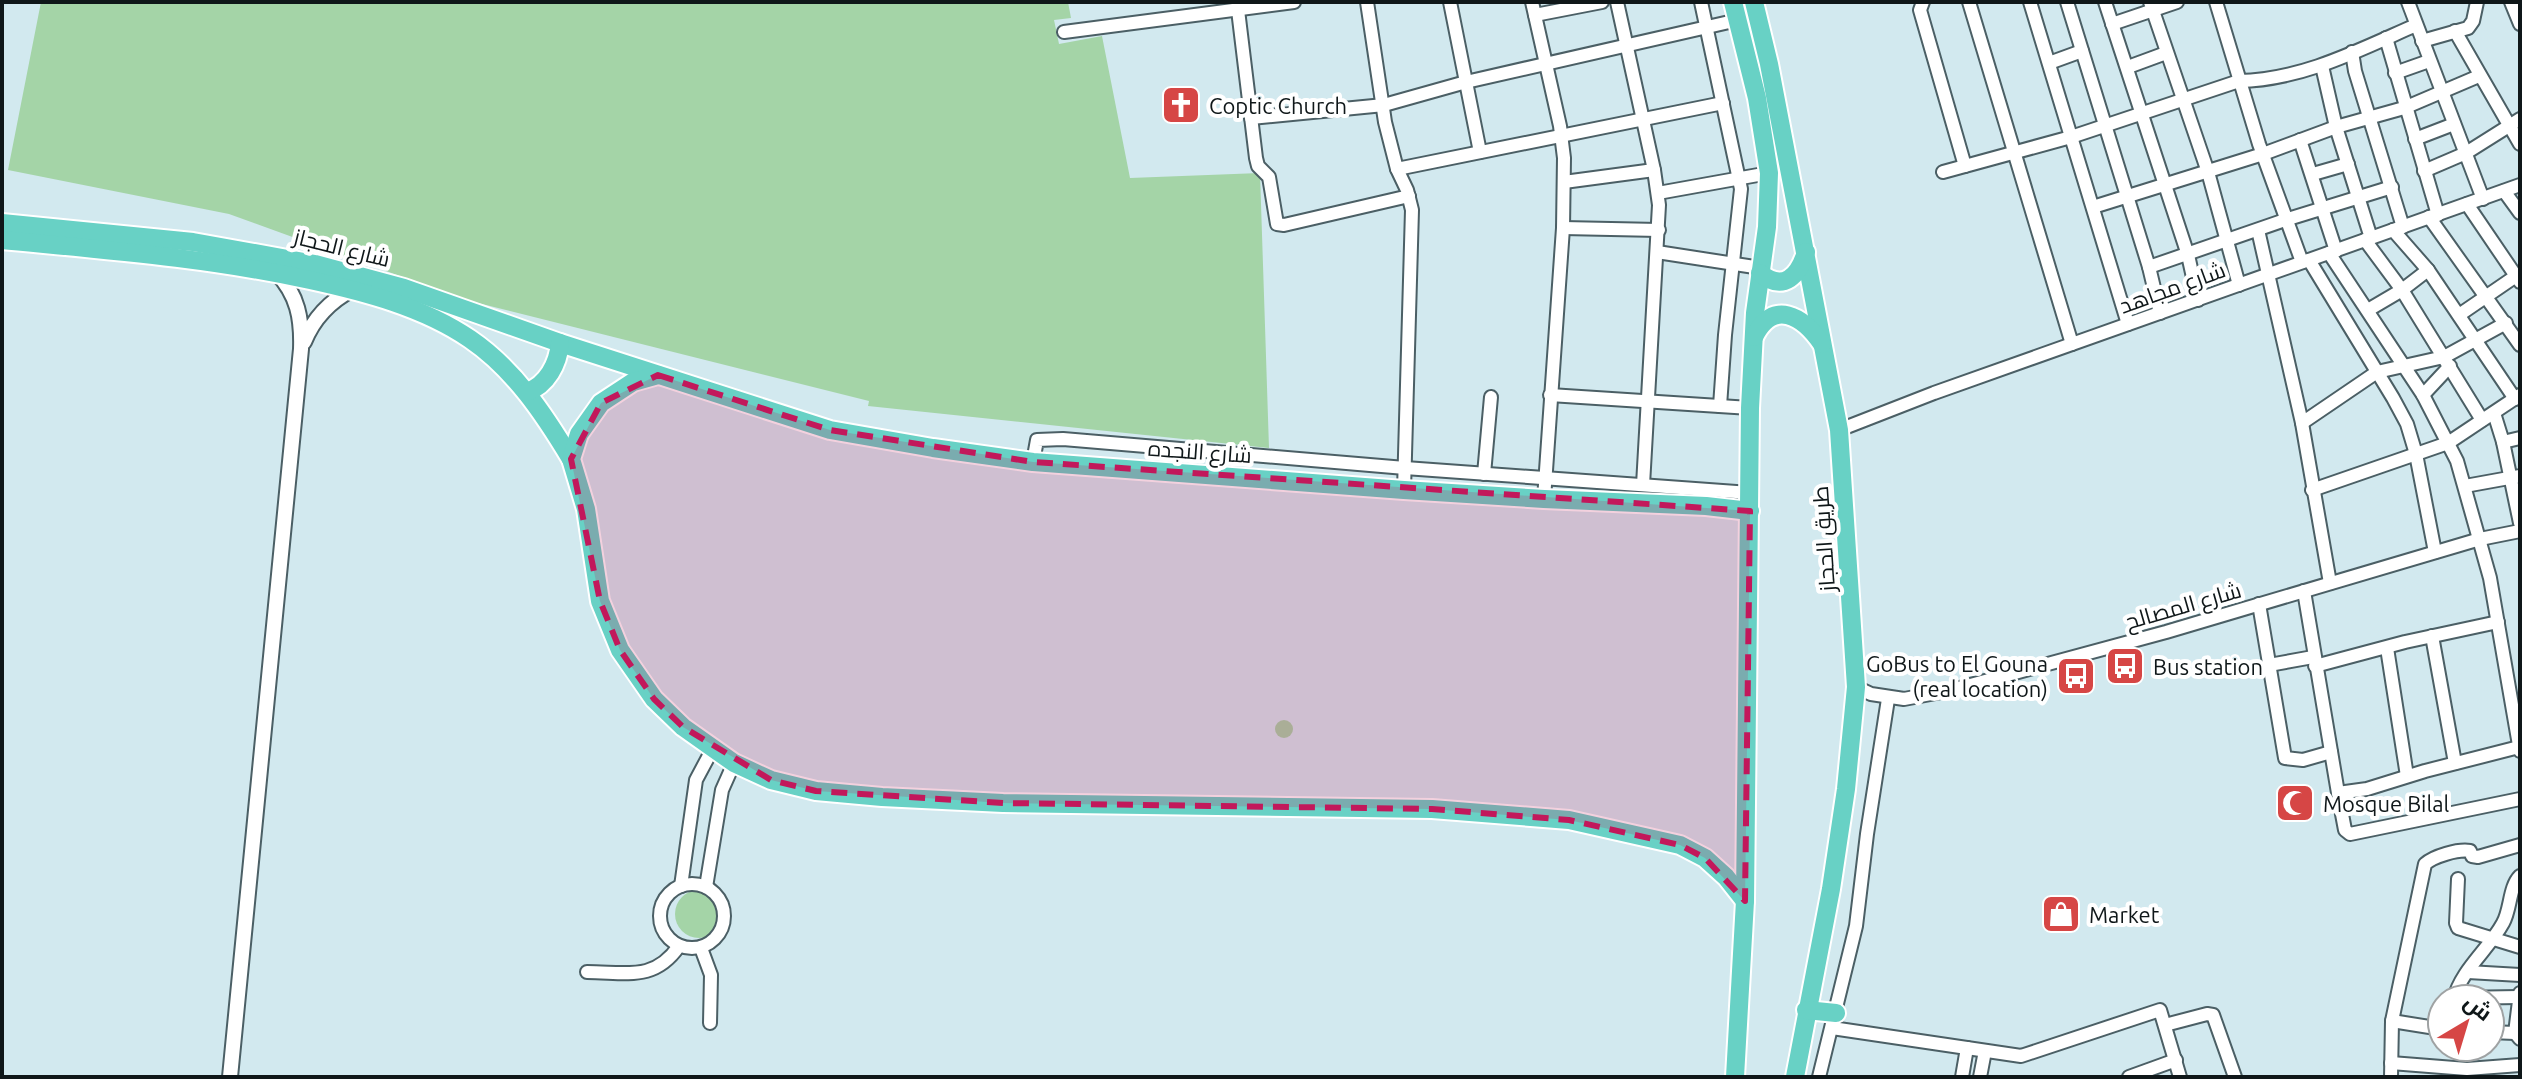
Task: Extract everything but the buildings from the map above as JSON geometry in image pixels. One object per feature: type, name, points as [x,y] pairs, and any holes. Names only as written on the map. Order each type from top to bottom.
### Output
[{"type":"main road","name":"طريق الحجاز","points":[[1754,2],[1769,64],[1839,430],[1856,687],[1846,789],[1831,889],[1795,1077]]},
{"type":"main road","points":[[1735,11],[1757,98],[1769,173],[1767,227],[1753,338],[1750,408],[1745,901],[1735,1077]]},
{"type":"main road","name":"شارع الحجاز","points":[[2,223],[193,242],[315,264],[434,297],[658,375]]},
{"type":"main road","name":"شارع الحجاز","points":[[2,240],[183,258],[276,272],[353,289],[434,318],[470,339],[527,392],[571,459],[586,509],[600,601],[620,650],[654,699],[683,727],[712,750],[771,780],[816,791],[882,797],[1003,803],[1432,809],[1569,820],[1680,845],[1705,858],[1726,877],[1745,901]]},
{"type":"main road","points":[[1761,271],[1771,281],[1792,277],[1800,268],[1806,252]]},
{"type":"main road","points":[[1753,338],[1764,320],[1787,315],[1809,326],[1825,350]]},
{"type":"main road","points":[[527,392],[550,373],[560,343]]},
{"type":"main road","points":[[571,459],[585,423],[601,403],[633,382],[658,375]]},
{"type":"main road","name":"شارع النجده","points":[[658,375],[830,430],[1033,462],[1544,499],[1706,506],[1750,502]]},
{"type":"main road","points":[[1806,1010],[1834,1021]]},
{"type":"main road","points":[[1781,1077],[1801,1047]]},
{"type":"main road","points":[[1738,1055],[1750,1077]]},
{"type":"street","points":[[1064,32],[1221,7],[1238,10],[1294,2]]},
{"type":"street","points":[[1367,2],[1385,122],[1397,169],[1409,196],[1412,216],[1404,490]]},
{"type":"street","points":[[1450,2],[1480,152]]},
{"type":"street","points":[[1544,499],[1564,182],[1562,135],[1534,8],[1602,2]]},
{"type":"street","points":[[1617,2],[1658,193],[1659,230],[1643,485]]},
{"type":"street","points":[[1701,2],[1742,195],[1720,406]]},
{"type":"street","points":[[1923,2],[1920,10],[1965,166]]},
{"type":"street","points":[[1969,2],[2072,344]]},
{"type":"street","points":[[2030,2],[2128,324]]},
{"type":"street","points":[[2067,2],[2149,267],[2160,313]]},
{"type":"street","points":[[2105,2],[2188,255],[2198,300]]},
{"type":"street","points":[[2112,24],[2151,6],[2177,2]]},
{"type":"street","points":[[2216,2],[2263,154],[2306,261],[2407,424],[2435,552]]},
{"type":"street","points":[[2408,2],[2483,199]]},
{"type":"street","points":[[2422,41],[2471,24],[2477,2]]},
{"type":"street","points":[[2511,2],[2520,24]]},
{"type":"street","points":[[2151,6],[2208,172],[2239,285]]},
{"type":"street","points":[[1238,10],[1256,161],[1269,177],[1278,225],[1409,196]]},
{"type":"street","points":[[1251,118],[1384,105],[1466,82],[1706,25],[1735,11]]},
{"type":"street","points":[[1943,172],[2071,137],[2239,81],[2263,81],[2322,66],[2416,25]]},
{"type":"street","points":[[2455,31],[2479,76],[2515,122],[2520,144]]},
{"type":"street","points":[[2386,38],[2434,216],[2518,339]]},
{"type":"street","points":[[2049,63],[2082,51]]},
{"type":"street","points":[[2312,490],[2448,443],[2517,397],[2398,229],[2392,187],[2355,71],[2352,52]]},
{"type":"street","points":[[2128,67],[2166,53]]},
{"type":"street","points":[[2395,73],[2429,61]]},
{"type":"street","points":[[2322,66],[2368,239],[2503,442],[2516,477],[2520,523]]},
{"type":"street","points":[[2093,207],[2263,154],[2336,127],[2404,108],[2479,76]]},
{"type":"street","points":[[1397,169],[1723,103]]},
{"type":"street","points":[[2424,171],[2466,153],[2515,122]]},
{"type":"street","points":[[2415,139],[2454,124]]},
{"type":"street","points":[[2300,140],[2324,208],[2333,252],[2423,395],[2448,443],[2465,486],[2498,622],[2520,749],[2455,763],[2367,789],[2338,793]]},
{"type":"street","points":[[2313,174],[2348,164]]},
{"type":"street","points":[[1564,182],[1654,170]]},
{"type":"street","points":[[1658,193],[1769,173]]},
{"type":"street","name":"شارع مجاهد","points":[[1839,430],[1934,393],[2520,185]]},
{"type":"street","points":[[2149,267],[2392,187]]},
{"type":"street","points":[[2504,191],[2520,213]]},
{"type":"street","points":[[2459,315],[2518,279],[2467,204]]},
{"type":"street","points":[[1563,228],[1659,230]]},
{"type":"street","points":[[2258,230],[2302,423],[2330,583]]},
{"type":"street","points":[[1657,252],[1761,271]]},
{"type":"street","points":[[2368,310],[2428,270]]},
{"type":"street","points":[[230,1077],[301,349],[302,327],[298,305],[288,284],[276,272]]},
{"type":"street","points":[[301,349],[309,329],[321,312],[353,289]]},
{"type":"street","points":[[2423,395],[2447,361],[2476,339],[2506,323]]},
{"type":"street","points":[[2302,423],[2377,372],[2403,365],[2447,361]]},
{"type":"street","points":[[1550,395],[1750,408]]},
{"type":"street","points":[[1484,474],[1491,397]]},
{"type":"street","points":[[2503,442],[2520,438]]},
{"type":"street","points":[[1033,462],[1037,440],[1079,440],[1643,485],[1750,502]]},
{"type":"street","points":[[2465,486],[2516,477]]},
{"type":"street","name":"شارع المصالح","points":[[1856,687],[1888,699],[1952,690],[2166,632],[2480,539],[2520,531]]},
{"type":"street","points":[[2304,591],[2345,830],[2350,834],[2520,799]]},
{"type":"street","points":[[2259,604],[2285,758],[2303,760],[2331,752]]},
{"type":"street","points":[[2269,665],[2314,661],[2387,648],[2498,622]]},
{"type":"street","points":[[2432,636],[2455,763]]},
{"type":"street","points":[[2387,648],[2407,776]]},
{"type":"street","points":[[1819,1077],[1856,926],[1888,699]]},
{"type":"street","points":[[681,886],[696,780],[712,750]]},
{"type":"street","points":[[706,887],[722,790],[734,763]]},
{"type":"street","points":[[2391,1077],[2392,1021],[2425,864],[2433,858],[2464,850],[2478,857],[2520,845]]},
{"type":"street","points":[[2460,983],[2504,921],[2515,881],[2520,876]]},
{"type":"street","points":[[2458,879],[2458,928],[2520,947]]},
{"type":"street","points":[[681,886],[706,887],[722,903],[724,925],[711,943],[701,948],[679,946],[670,940],[660,921],[664,900],[681,886]]},
{"type":"street","points":[[587,972],[649,972],[661,966],[679,946]]},
{"type":"street","points":[[701,948],[711,975],[710,1023]]},
{"type":"street","points":[[2468,972],[2520,975]]},
{"type":"street","points":[[2518,1036],[2520,995]]},
{"type":"street","points":[[1834,1021],[2021,1056],[2160,1010],[2180,1077]]},
{"type":"street","points":[[2165,1025],[2213,1015],[2235,1077]]},
{"type":"street","points":[[2392,1021],[2426,1026]]},
{"type":"street","points":[[1962,1077],[1967,1048]]},
{"type":"street","points":[[1980,1077],[1985,1051]]},
{"type":"street","points":[[2129,1077],[2176,1060]]},
{"type":"street","points":[[2391,1063],[2457,1069],[2518,1069]]},
{"type":"highlighted area","points":[[658,375],[830,430],[1033,462],[1750,511],[1745,901],[1705,858],[1680,845],[1569,820],[1432,809],[1003,803],[816,791],[771,780],[683,727],[654,699],[620,650],[600,601],[571,459],[601,403]]},
{"type":"green space","points":[[41,2],[1068,2],[1071,18],[1054,20],[1059,44],[1102,36],[1130,178],[1260,173],[1269,448],[868,406],[869,401],[466,300],[229,214],[8,170]]},
{"type":"green space","points":[[1284,720],[1293,729],[1284,738],[1275,729]]},
{"type":"green space","points":[[699,890],[716,897],[723,914],[716,931],[699,938],[682,931],[675,914],[682,897]]},
{"type":"place","name":"Coptic Church","points":[[1181,105]]},
{"type":"place","name":"Bus station","points":[[2125,666]]},
{"type":"place","name":"GoBus to El Gouna (real location)","points":[[2076,676]]},
{"type":"place","name":"Mosque Bilal","points":[[2295,803]]},
{"type":"place","name":"Market","points":[[2061,914]]}]
